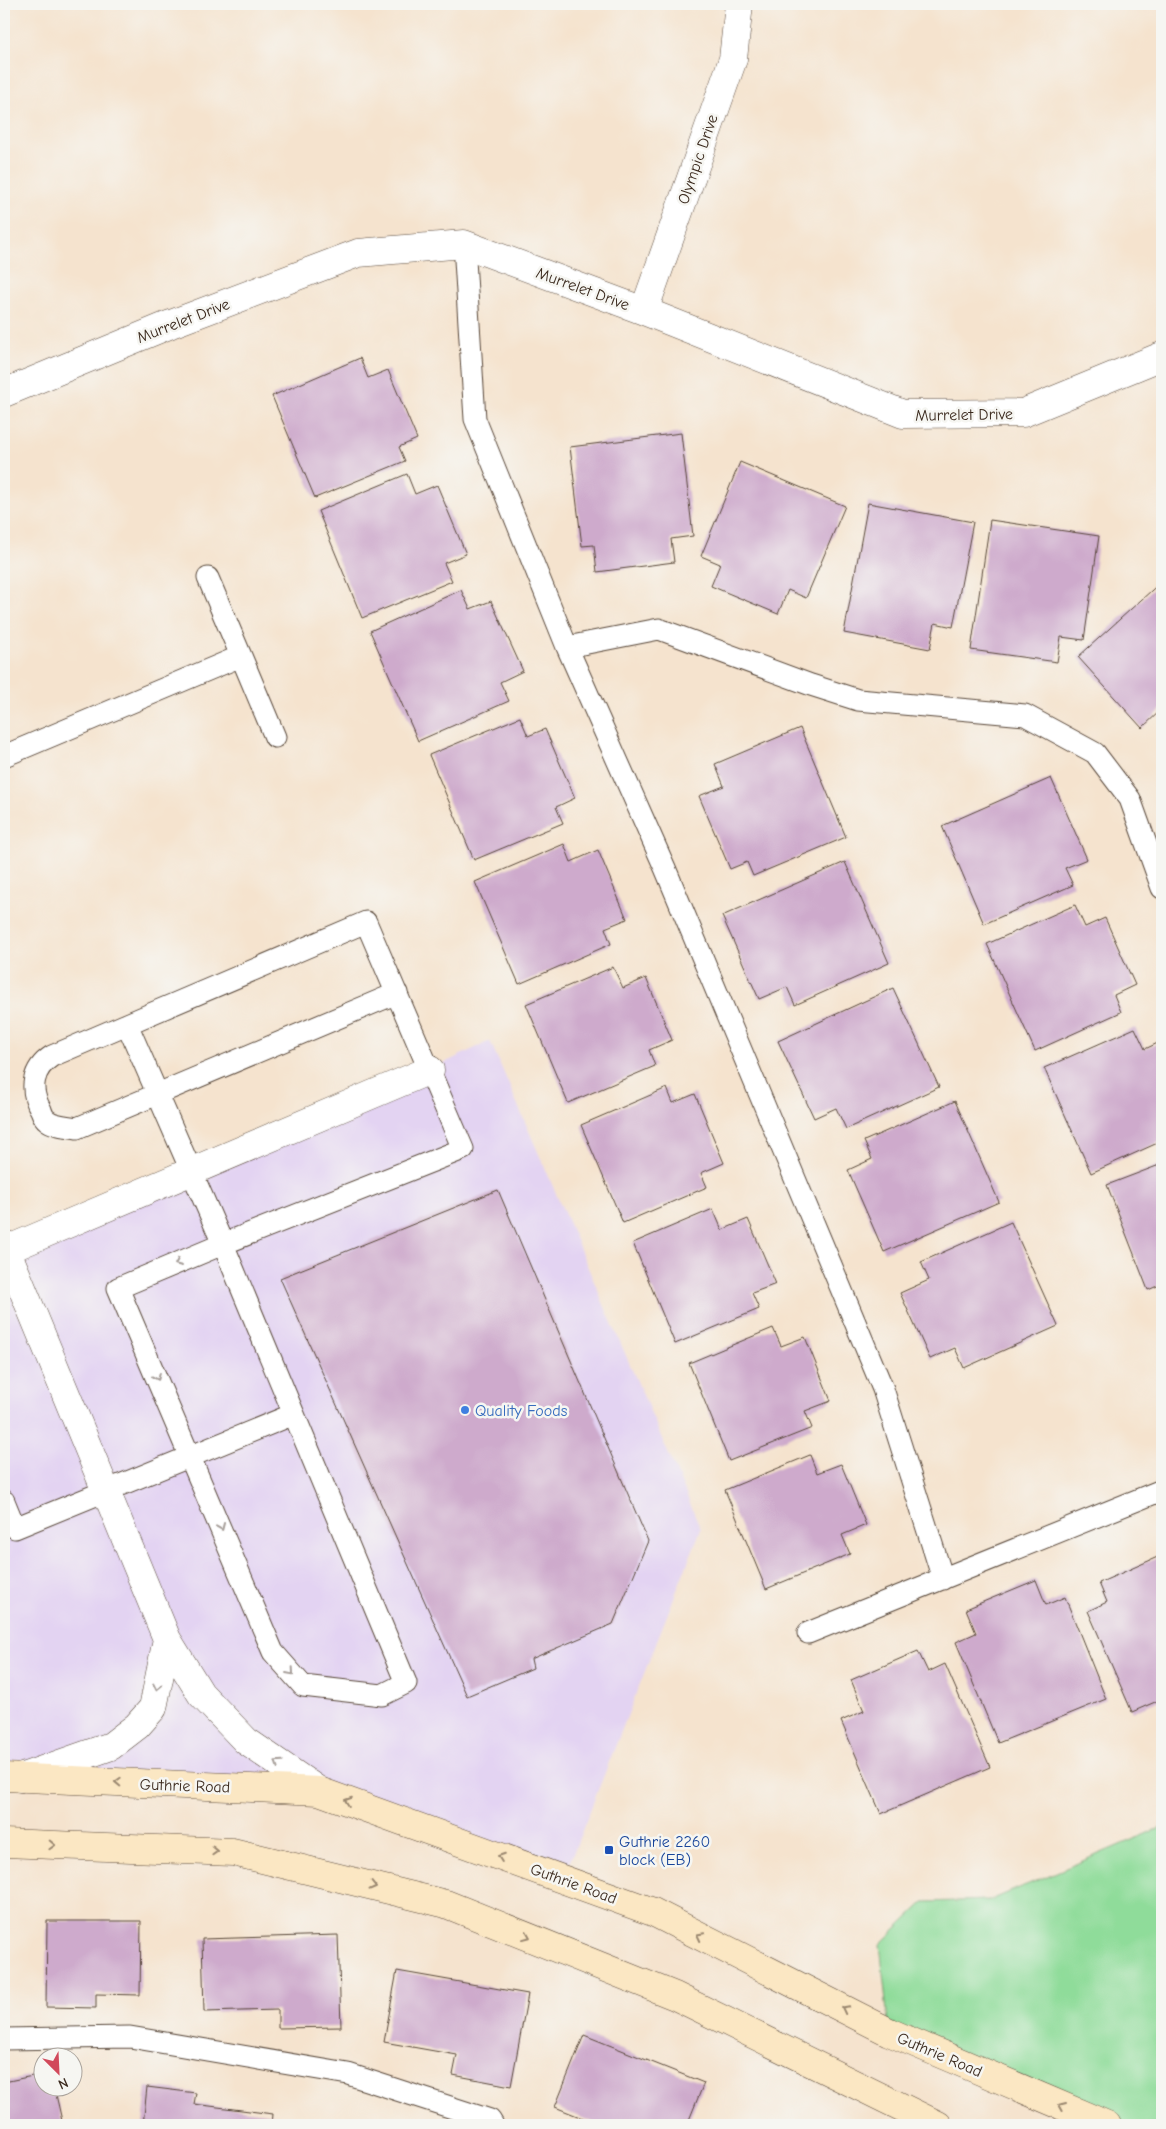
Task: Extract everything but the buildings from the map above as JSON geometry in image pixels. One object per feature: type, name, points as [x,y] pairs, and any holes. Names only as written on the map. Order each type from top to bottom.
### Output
[{"type":"main road","name":"Guthrie Road","points":[[12,1778],[319,1790],[653,1912],[889,2032],[1107,2125]]},
{"type":"main road","points":[[4,1843],[233,1852],[446,1904],[675,1996],[938,2125]]},
{"type":"street","name":"Olympic Drive","points":[[644,311],[733,59],[739,4]]},
{"type":"street","name":"Murrelet Drive","points":[[4,393],[171,324],[358,253],[464,244],[644,311],[904,414],[1023,413],[1162,356]]},
{"type":"street","points":[[319,1790],[246,1741],[201,1694],[167,1639],[4,1248],[190,1173],[430,1070]]},
{"type":"street","points":[[12,1778],[111,1746],[137,1726],[153,1708],[167,1639]]},
{"type":"lane","points":[[464,244],[475,419],[567,647],[665,868],[883,1389],[943,1579]]},
{"type":"lane","points":[[208,578],[275,737]]},
{"type":"lane","points":[[567,647],[659,629],[811,685],[858,700],[1025,715],[1095,753],[1130,798],[1162,888]]},
{"type":"lane","points":[[4,756],[241,656]]},
{"type":"lane","points":[[126,1024],[156,1094],[190,1173],[223,1244],[406,1683],[382,1695],[303,1686],[273,1652],[118,1288],[223,1244],[463,1149],[430,1070],[397,993],[366,922],[126,1024],[52,1056],[41,1063],[32,1084],[35,1101],[47,1120],[63,1126],[77,1128],[156,1094],[397,993]]},
{"type":"lane","points":[[4,1501],[15,1528],[294,1414]]},
{"type":"lane","points":[[808,1633],[1162,1490]]},
{"type":"lane","points":[[4,2039],[130,2037],[348,2074],[490,2120],[493,2125]]},
{"type":"shaded area","points":[[490,1041],[701,1529],[563,1879],[319,1791],[4,1777],[4,1251],[430,1070]]},
{"type":"green space","points":[[1162,1827],[1162,2125],[1107,2125],[889,2032],[880,1944],[924,1902],[991,1900]]},
{"type":"place","name":"Quality Foods","points":[[465,1410]]},
{"type":"place","name":"Guthrie 2260 block (EB)","points":[[609,1850]]}]
